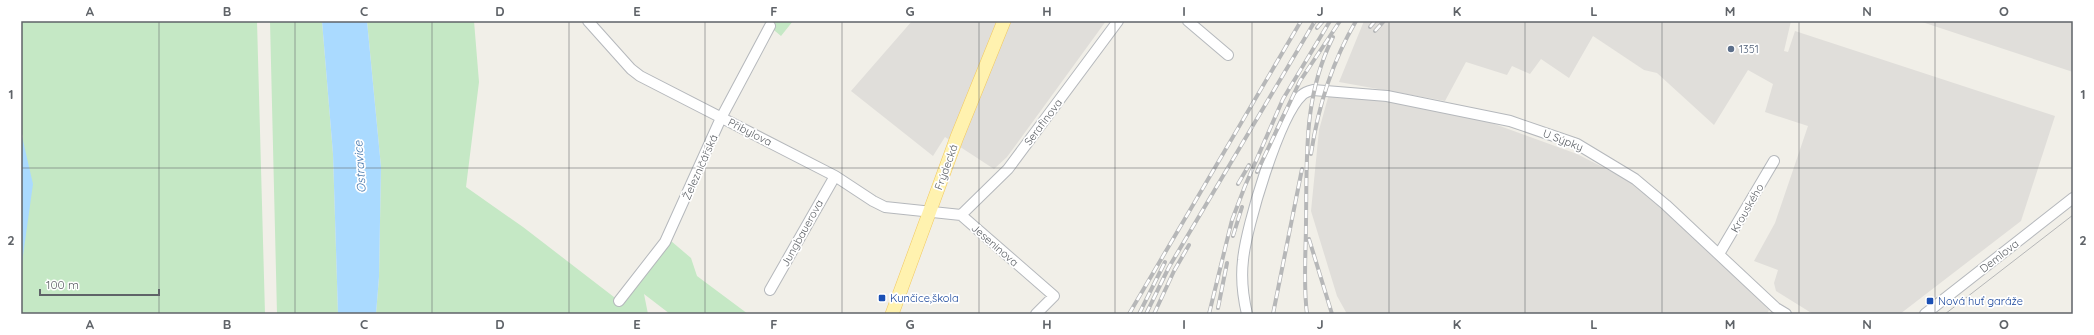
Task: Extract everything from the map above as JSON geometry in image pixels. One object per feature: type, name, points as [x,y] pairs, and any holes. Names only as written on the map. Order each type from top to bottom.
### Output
[{"type":"main road","name":"Frýdecká","points":[[892,314],[984,65],[1004,21]]},
{"type":"street","name":"Přibylova","points":[[588,21],[631,69],[640,76],[835,176],[873,201],[900,210],[929,212]]},
{"type":"street","name":"Serafinova","points":[[961,215],[1008,169],[1118,21]]},
{"type":"street","points":[[1188,21],[1228,55]]},
{"type":"street","name":"Železničářská","points":[[619,301],[665,242],[721,118],[770,26]]},
{"type":"street","name":"U Sýpky","points":[[1247,314],[1242,266],[1253,214],[1281,132],[1297,100],[1308,91],[1386,96],[1510,121],[1577,144],[1635,179],[1666,205],[1776,308],[1786,314]]},
{"type":"street","name":"Krouského","points":[[1719,254],[1774,161]]},
{"type":"street","name":"Jungbauerova","points":[[770,290],[835,176]]},
{"type":"street","name":"Demlova","points":[[1926,314],[2073,198]]},
{"type":"street","name":"Jeseninova","points":[[929,212],[961,215],[1054,296],[1036,314]]},
{"type":"shaded area","points":[[912,21],[1106,21],[1007,157],[994,169],[945,137],[933,156],[851,91]]},
{"type":"shaded area","points":[[1364,21],[1791,21],[1784,51],[1788,52],[1795,31],[2055,116],[2021,221],[1900,314],[1813,314],[1776,291],[1774,283],[1778,270],[1754,261],[1775,223],[1808,126],[1765,112],[1773,84],[1748,70],[1714,125],[1657,73],[1644,70],[1593,36],[1569,78],[1541,59],[1530,74],[1512,66],[1507,75],[1466,62],[1445,101],[1339,82]]},
{"type":"shaded area","points":[[1919,21],[2073,21],[2073,72],[1922,22]]},
{"type":"shaded area","points":[[1329,94],[1423,107],[1489,122],[1577,154],[1628,180],[1678,222],[1769,310],[1767,314],[1347,314],[1337,296],[1311,211],[1319,130]]},
{"type":"green space","points":[[21,21],[257,21],[265,314],[21,314],[23,136],[21,132]]},
{"type":"green space","points":[[270,21],[322,21],[333,154],[338,314],[277,314]]},
{"type":"green space","points":[[367,21],[474,21],[479,82],[466,187],[523,227],[623,304],[671,241],[691,258],[697,276],[748,314],[670,314],[644,294],[648,314],[376,314],[379,277],[381,167]]},
{"type":"green space","points":[[763,21],[793,21],[781,36]]},
{"type":"water","name":"Ostravice","points":[[322,21],[367,21],[381,167],[379,277],[376,314],[338,314],[333,154]]},
{"type":"water","points":[[21,132],[33,184],[21,270]]},
{"type":"tram line","points":[[1945,314],[2073,215]]},
{"type":"railway","points":[[1129,314],[1301,21]]},
{"type":"railway","points":[[1146,314],[1169,267],[1315,21]]},
{"type":"railway","points":[[1317,28],[1323,21]]},
{"type":"railway","points":[[1209,314],[1232,220],[1245,186],[1283,99],[1330,21]]},
{"type":"railway","points":[[1257,172],[1300,81],[1340,21]]},
{"type":"railway","points":[[1311,154],[1327,85],[1340,52],[1356,21]]},
{"type":"railway","points":[[1370,27],[1375,21]]},
{"type":"railway","points":[[1375,31],[1384,21]]},
{"type":"railway","points":[[1307,314],[1305,291],[1306,174],[1309,128],[1316,82],[1323,60],[1333,37]]},
{"type":"railway","points":[[1238,184],[1249,165]]},
{"type":"railway","points":[[1273,314],[1302,169]]},
{"type":"railway","points":[[1233,236],[1242,207]]},
{"type":"railway","points":[[1309,239],[1332,314]]},
{"type":"railway","points":[[1154,314],[1174,271],[1189,245]]},
{"type":"railway","points":[[1139,314],[1165,262]]},
{"type":"railway","points":[[1218,308],[1227,263]]},
{"type":"place","name":"1351","points":[[1731,49]]},
{"type":"place","name":"Kunčice,škola","points":[[882,298]]},
{"type":"place","name":"Nová huť garáže","points":[[1930,301]]}]
